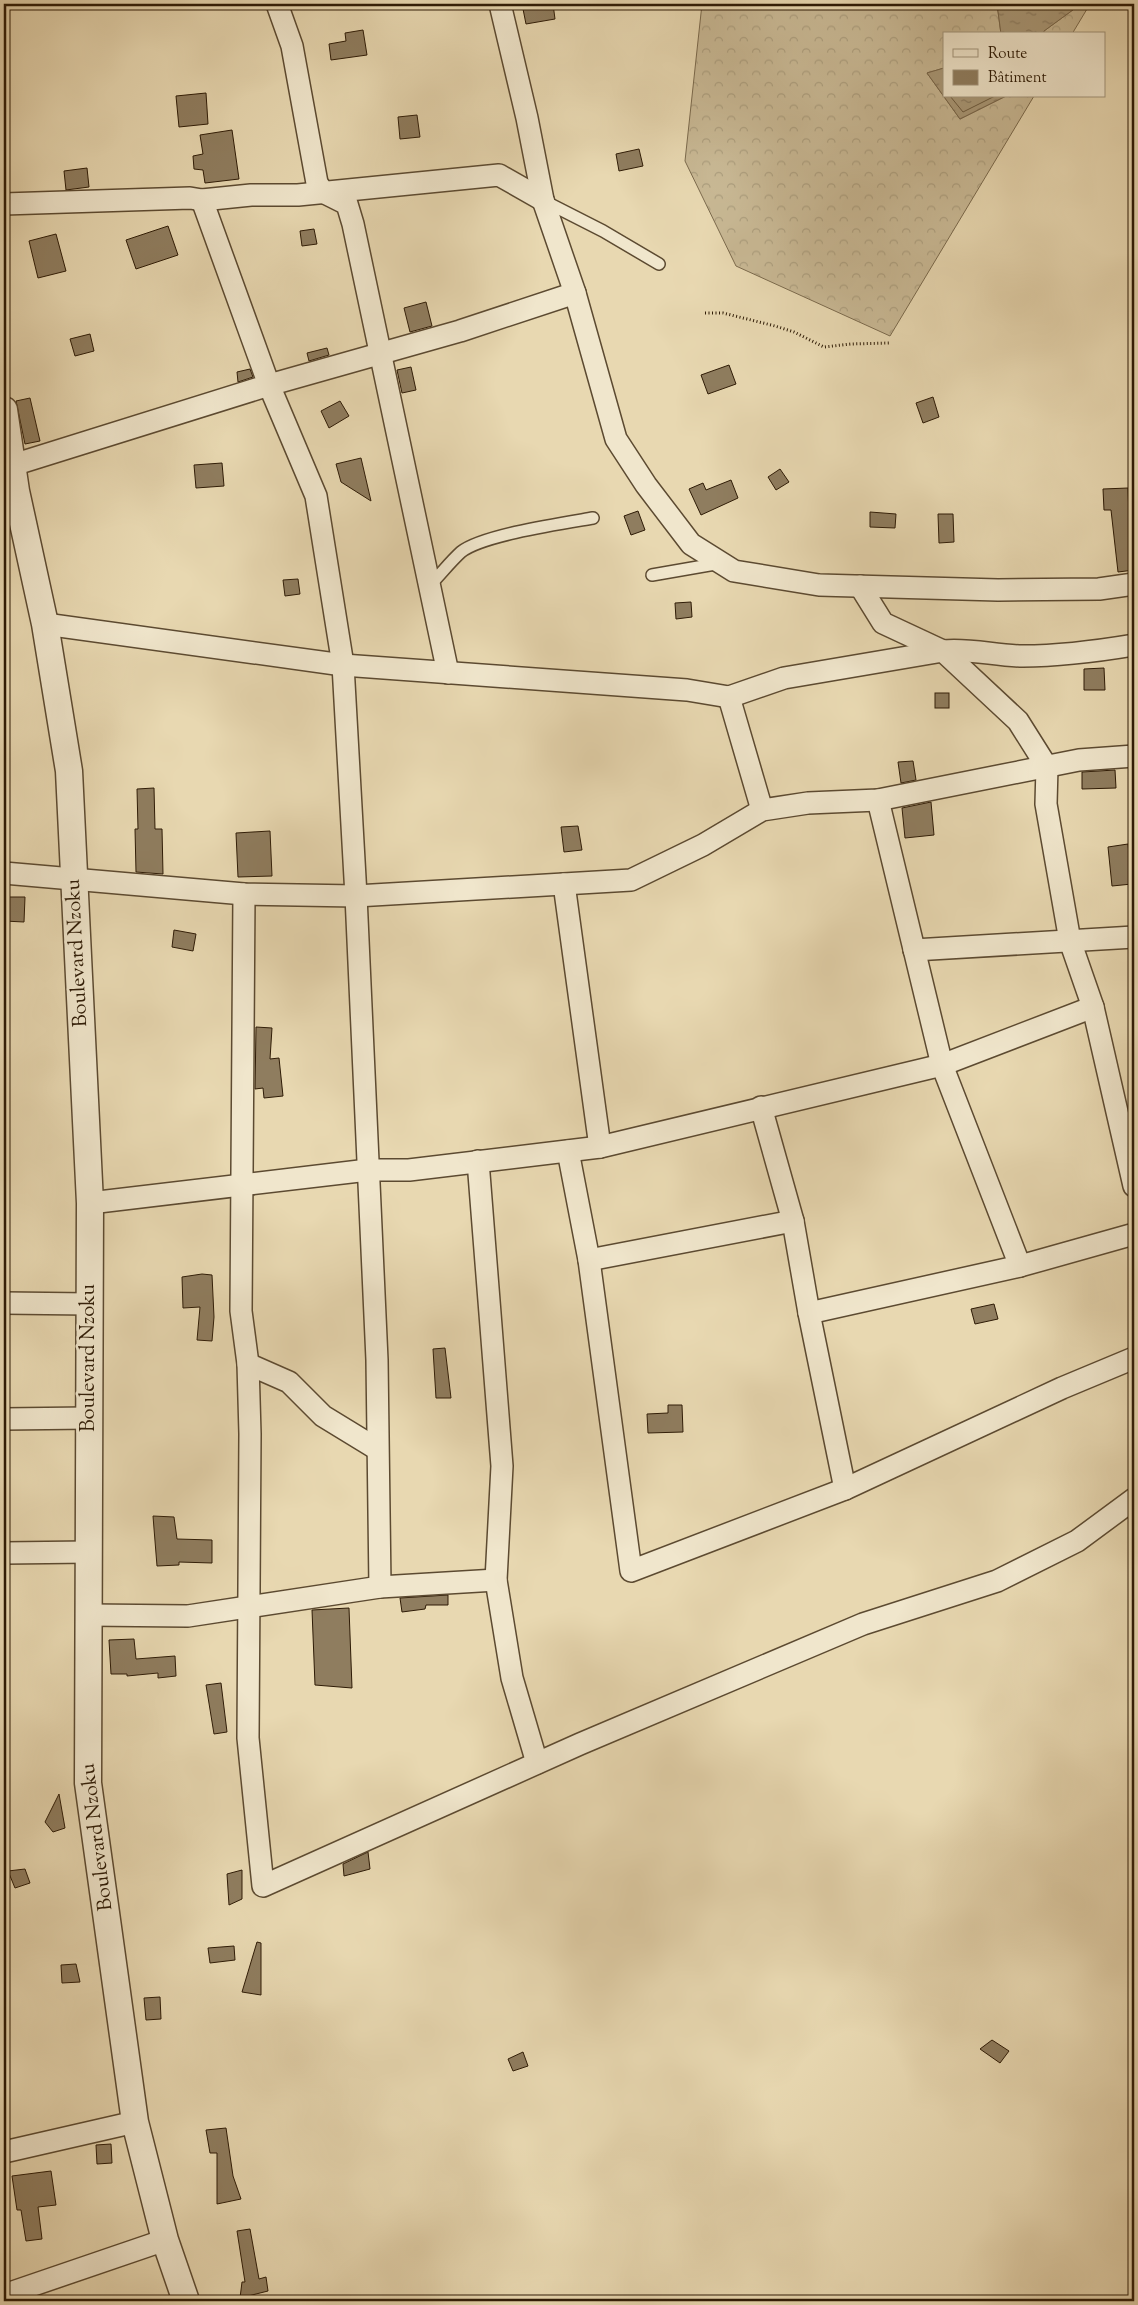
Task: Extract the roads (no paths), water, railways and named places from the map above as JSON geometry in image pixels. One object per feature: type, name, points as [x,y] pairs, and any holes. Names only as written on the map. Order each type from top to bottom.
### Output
[{"type":"street","points":[[277,4],[292,46],[317,183],[323,192],[347,204],[448,673]]},
{"type":"street","points":[[500,4],[527,118],[542,200],[575,293],[616,439],[646,486],[691,544],[734,571],[819,585],[998,590],[1099,589],[1134,584]]},
{"type":"street","points":[[4,204],[190,198],[202,200],[323,192],[499,175],[542,200]]},
{"type":"street","points":[[202,200],[269,385],[316,496],[342,665],[356,896],[377,1360],[380,1587]]},
{"type":"street","points":[[13,465],[269,385],[460,331],[575,293]]},
{"type":"street","name":"Boulevard Nzoku","points":[[4,410],[13,465],[10,492],[44,624],[69,771],[90,1203],[88,1783],[135,2122],[165,2240],[186,2301]]},
{"type":"street","points":[[860,586],[883,623],[943,651],[1018,721],[1047,767],[1046,804],[1070,941],[1093,1007],[1134,1186]]},
{"type":"street","points":[[44,624],[342,665],[687,690],[730,697],[784,678],[943,651],[958,650],[1023,656],[1106,650],[1134,645]]},
{"type":"street","points":[[730,697],[762,810]]},
{"type":"street","points":[[4,872],[244,894],[356,896],[632,880],[703,845],[762,810],[808,803],[878,800],[1079,760],[1134,756]]},
{"type":"street","points":[[878,800],[942,1065],[1020,1266]]},
{"type":"street","points":[[564,884],[600,1147]]},
{"type":"street","points":[[244,894],[240,1311],[248,1364],[250,1434],[248,1738],[263,1886],[537,1763],[863,1624],[997,1581],[1077,1541],[1133,1503]]},
{"type":"street","points":[[914,950],[1134,938]]},
{"type":"street","points":[[90,1203],[368,1170],[409,1170],[600,1147],[942,1065],[1093,1007]]},
{"type":"street","points":[[761,1107],[793,1221],[809,1313],[845,1489]]},
{"type":"street","points":[[568,1150],[589,1260],[631,1571],[845,1489],[1062,1388],[1134,1358]]},
{"type":"street","points":[[478,1161],[502,1466],[496,1580],[512,1678],[537,1763]]},
{"type":"street","points":[[589,1260],[793,1221]]},
{"type":"street","points":[[809,1313],[1020,1266],[1134,1234]]},
{"type":"street","points":[[4,1304],[89,1304]]},
{"type":"street","points":[[248,1364],[289,1382],[323,1416],[378,1449]]},
{"type":"street","points":[[4,1419],[89,1418]]},
{"type":"street","points":[[4,1553],[88,1552]]},
{"type":"street","points":[[88,1615],[188,1616],[380,1587],[496,1580]]},
{"type":"street","points":[[4,2152],[135,2122]]},
{"type":"street","points":[[4,2295],[165,2240]]},
{"type":"lane","points":[[542,200],[603,231],[659,264]]},
{"type":"lane","points":[[429,586],[462,551],[477,544],[543,526],[593,518]]},
{"type":"lane","points":[[652,575],[722,563]]},
{"type":"water","points":[[997,4],[1081,4],[1044,32],[1001,32]]},
{"type":"water","points":[[943,68],[943,95],[927,73]]},
{"type":"water","points":[[945,98],[1002,98],[960,119]]}]
